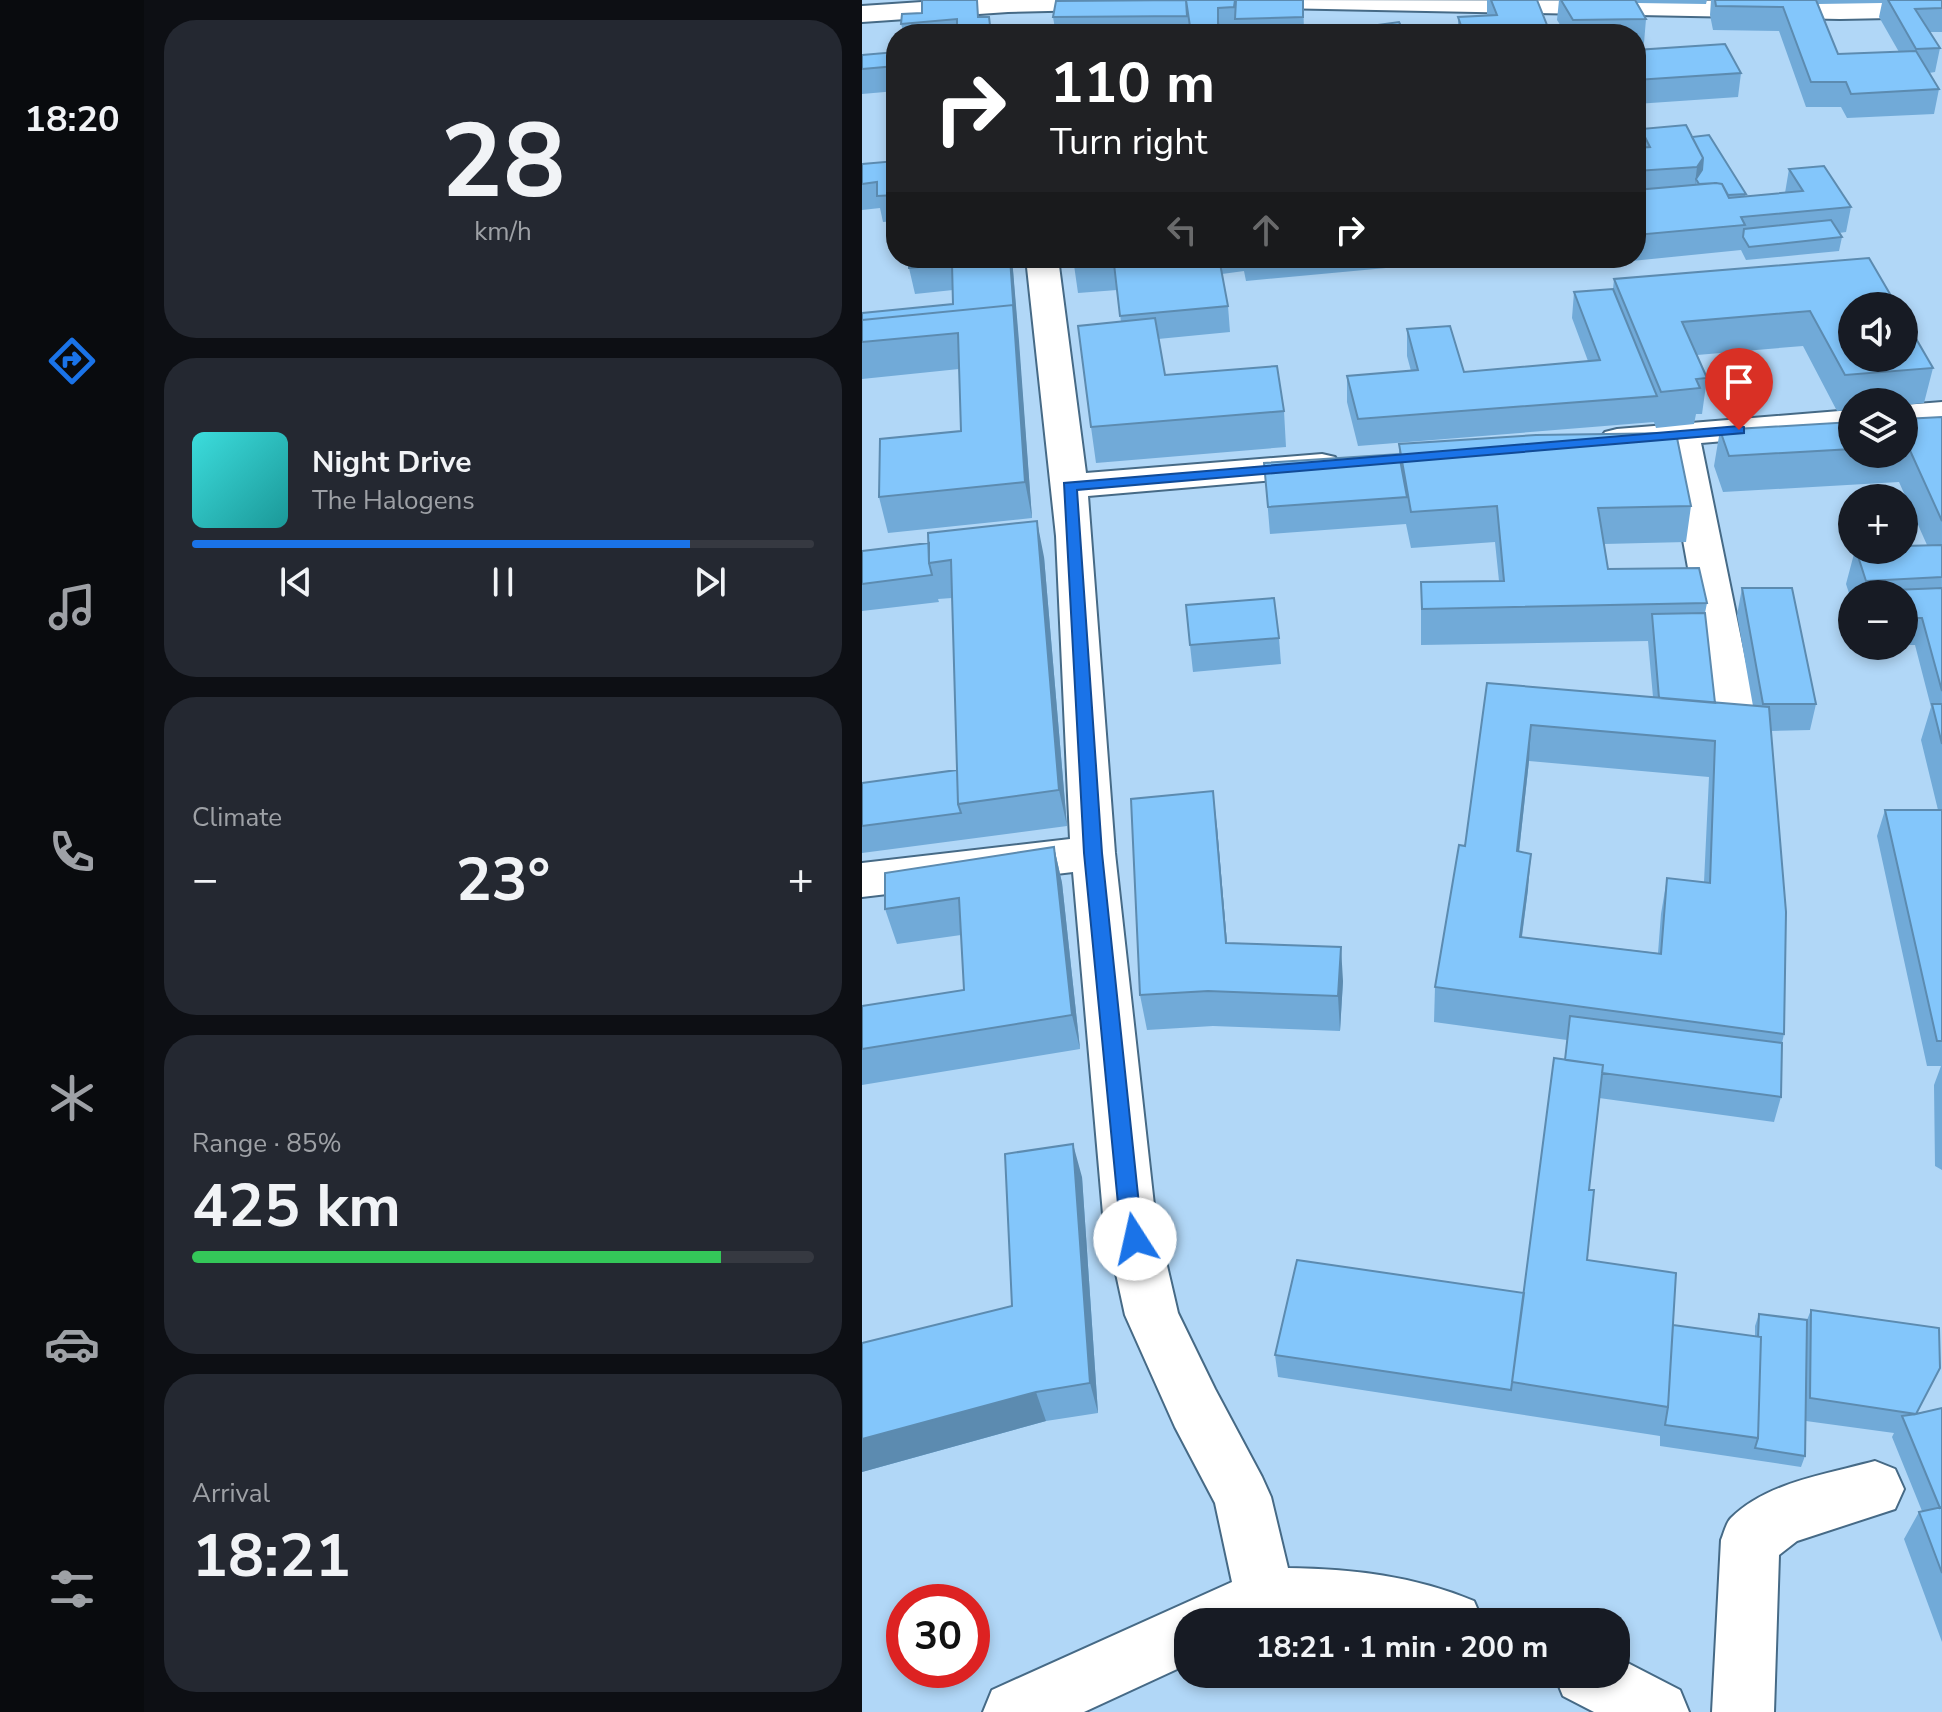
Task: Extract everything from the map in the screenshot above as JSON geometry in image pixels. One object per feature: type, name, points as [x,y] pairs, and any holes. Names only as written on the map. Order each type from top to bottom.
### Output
[{"type":"street","points":[[862,14],[1008,4],[1176,0]]},
{"type":"street","points":[[1276,0],[1809,11],[1942,9]]},
{"type":"street","points":[[1008,4],[1011,24]]},
{"type":"street","points":[[1043,268],[1069,486],[1060,538],[1129,1214],[1152,1315],[1195,1408],[1242,1497],[1265,1598]]},
{"type":"street","points":[[1918,414],[1942,412]]},
{"type":"street","points":[[1588,443],[1838,421]]},
{"type":"street","points":[[1682,435],[1736,717]]},
{"type":"street","points":[[1069,486],[1352,463]]},
{"type":"street","points":[[862,880],[1093,853]]},
{"type":"street","points":[[1743,1712],[1750,1540],[1781,1517],[1875,1489]]},
{"type":"street","points":[[1243,1608],[1265,1598],[1329,1597],[1402,1608]]},
{"type":"street","points":[[1014,1712],[1174,1639]]},
{"type":"street","points":[[1612,1688],[1658,1712]]},
{"type":"building","points":[[922,0],[977,0],[978,17],[989,17],[990,24],[957,24],[957,19],[901,24],[902,14],[922,13]]},
{"type":"building","points":[[1186,0],[1235,0],[1234,7],[1218,8],[1218,24],[1190,24]]},
{"type":"building","points":[[1186,0],[1187,16],[1053,17],[1056,1]]},
{"type":"building","points":[[1236,0],[1303,0],[1303,17],[1235,19]]},
{"type":"building","points":[[1491,0],[1537,0],[1547,24],[1460,24],[1458,17],[1497,15]]},
{"type":"building","points":[[1561,0],[1635,0],[1646,19],[1573,20]]},
{"type":"building","points":[[1715,0],[1816,0],[1838,54],[1916,51],[1939,89],[1851,94],[1846,82],[1811,82],[1783,7],[1716,6]]},
{"type":"building","points":[[1888,0],[1942,0],[1942,8],[1915,9],[1940,48],[1916,49]]},
{"type":"building","points":[[1725,44],[1741,73],[1646,79],[1646,49]]},
{"type":"building","points":[[886,53],[886,67],[862,69],[862,55]]},
{"type":"building","points":[[1686,125],[1703,158],[1697,167],[1646,170],[1646,147],[1650,147],[1646,129]]},
{"type":"building","points":[[1709,135],[1746,194],[1728,195],[1722,184],[1699,184],[1696,179],[1702,170],[1703,158],[1692,137]]},
{"type":"building","points":[[886,162],[886,196],[877,196],[877,182],[862,184],[862,164]]},
{"type":"building","points":[[1824,166],[1851,207],[1741,217],[1745,225],[1646,234],[1646,189],[1716,183],[1722,184],[1729,198],[1803,191],[1789,169]]},
{"type":"building","points":[[1831,220],[1842,237],[1749,247],[1743,237],[1744,229]]},
{"type":"building","points":[[1869,258],[1889,292],[1838,292],[1838,362],[1810,311],[1682,322],[1707,378],[1696,379],[1700,388],[1661,392],[1614,279]]},
{"type":"building","points":[[952,268],[1011,268],[1014,315],[1013,305],[862,320],[862,313],[953,304]]},
{"type":"building","points":[[1114,268],[1221,268],[1228,306],[1120,316]]},
{"type":"building","points":[[1613,289],[1657,396],[1358,419],[1347,376],[1418,370],[1407,329],[1450,326],[1464,372],[1600,360],[1574,292]]},
{"type":"building","points":[[1013,305],[1025,482],[879,497],[880,439],[961,431],[958,333],[862,342],[862,320]]},
{"type":"building","points":[[1155,318],[1165,375],[1277,366],[1284,411],[1091,427],[1078,326]]},
{"type":"building","points":[[1918,342],[1933,368],[1918,369]]},
{"type":"building","points":[[1843,372],[1883,372],[1845,375]]},
{"type":"building","points":[[1942,417],[1942,521],[1918,468],[1918,418]]},
{"type":"building","points":[[1838,423],[1838,450],[1729,456],[1720,430]]},
{"type":"building","points":[[1676,433],[1691,506],[1598,508],[1608,569],[1699,568],[1707,603],[1422,609],[1421,582],[1504,581],[1497,506],[1411,512],[1399,444],[1536,435]]},
{"type":"building","points":[[1399,454],[1407,497],[1268,507],[1264,463]]},
{"type":"building","points":[[1037,521],[1059,790],[958,804],[951,560],[929,563],[928,533]]},
{"type":"building","points":[[929,543],[932,575],[862,584],[862,551]]},
{"type":"building","points":[[1942,545],[1942,577],[1866,580],[1861,564],[1918,564],[1918,546]]},
{"type":"building","points":[[1742,588],[1792,588],[1816,704],[1763,704]]},
{"type":"building","points":[[1942,588],[1942,691],[1922,618],[1918,618],[1918,589]]},
{"type":"building","points":[[1274,598],[1279,638],[1190,645],[1186,605]]},
{"type":"building","points":[[1705,613],[1715,703],[1659,698],[1652,614]]},
{"type":"building","points":[[1487,683],[1769,707],[1786,912],[1784,1034],[1435,987],[1459,845],[1465,846]],"holes":[[[1531,725],[1715,741],[1710,883],[1667,878],[1661,954],[1520,937],[1531,854],[1517,851]]]},
{"type":"building","points":[[1932,704],[1942,704],[1942,744]]},
{"type":"building","points":[[957,770],[961,813],[862,826],[862,783]]},
{"type":"building","points":[[1213,791],[1226,943],[1341,947],[1338,996],[1208,991],[1140,995],[1131,799]]},
{"type":"building","points":[[1885,810],[1942,810],[1942,1041],[1937,1041]]},
{"type":"building","points":[[1054,847],[1072,1015],[862,1049],[862,1006],[964,990],[959,898],[885,909],[885,873]]},
{"type":"building","points":[[1570,1016],[1782,1043],[1781,1097],[1602,1073],[1603,1065],[1565,1060]]},
{"type":"building","points":[[1554,1058],[1603,1065],[1589,1190],[1594,1190],[1587,1260],[1676,1273],[1668,1407],[1512,1382]]},
{"type":"building","points":[[1073,1144],[1090,1383],[1036,1392],[862,1439],[862,1343],[1012,1306],[1005,1154]]},
{"type":"building","points":[[1297,1260],[1524,1293],[1511,1390],[1275,1355]]},
{"type":"building","points":[[1811,1310],[1939,1328],[1940,1368],[1916,1414],[1810,1398]]},
{"type":"building","points":[[1759,1314],[1807,1320],[1805,1456],[1755,1448],[1758,1438]]},
{"type":"building","points":[[1673,1325],[1761,1337],[1758,1438],[1665,1425]]},
{"type":"building","points":[[1942,1408],[1940,1508],[1902,1416]]},
{"type":"building","points":[[1942,1507],[1942,1573],[1919,1512]]},
{"type":"route","points":[[1135,1239],[1129,1214],[1093,853],[1075,536],[1069,486],[1739,430]]}]
